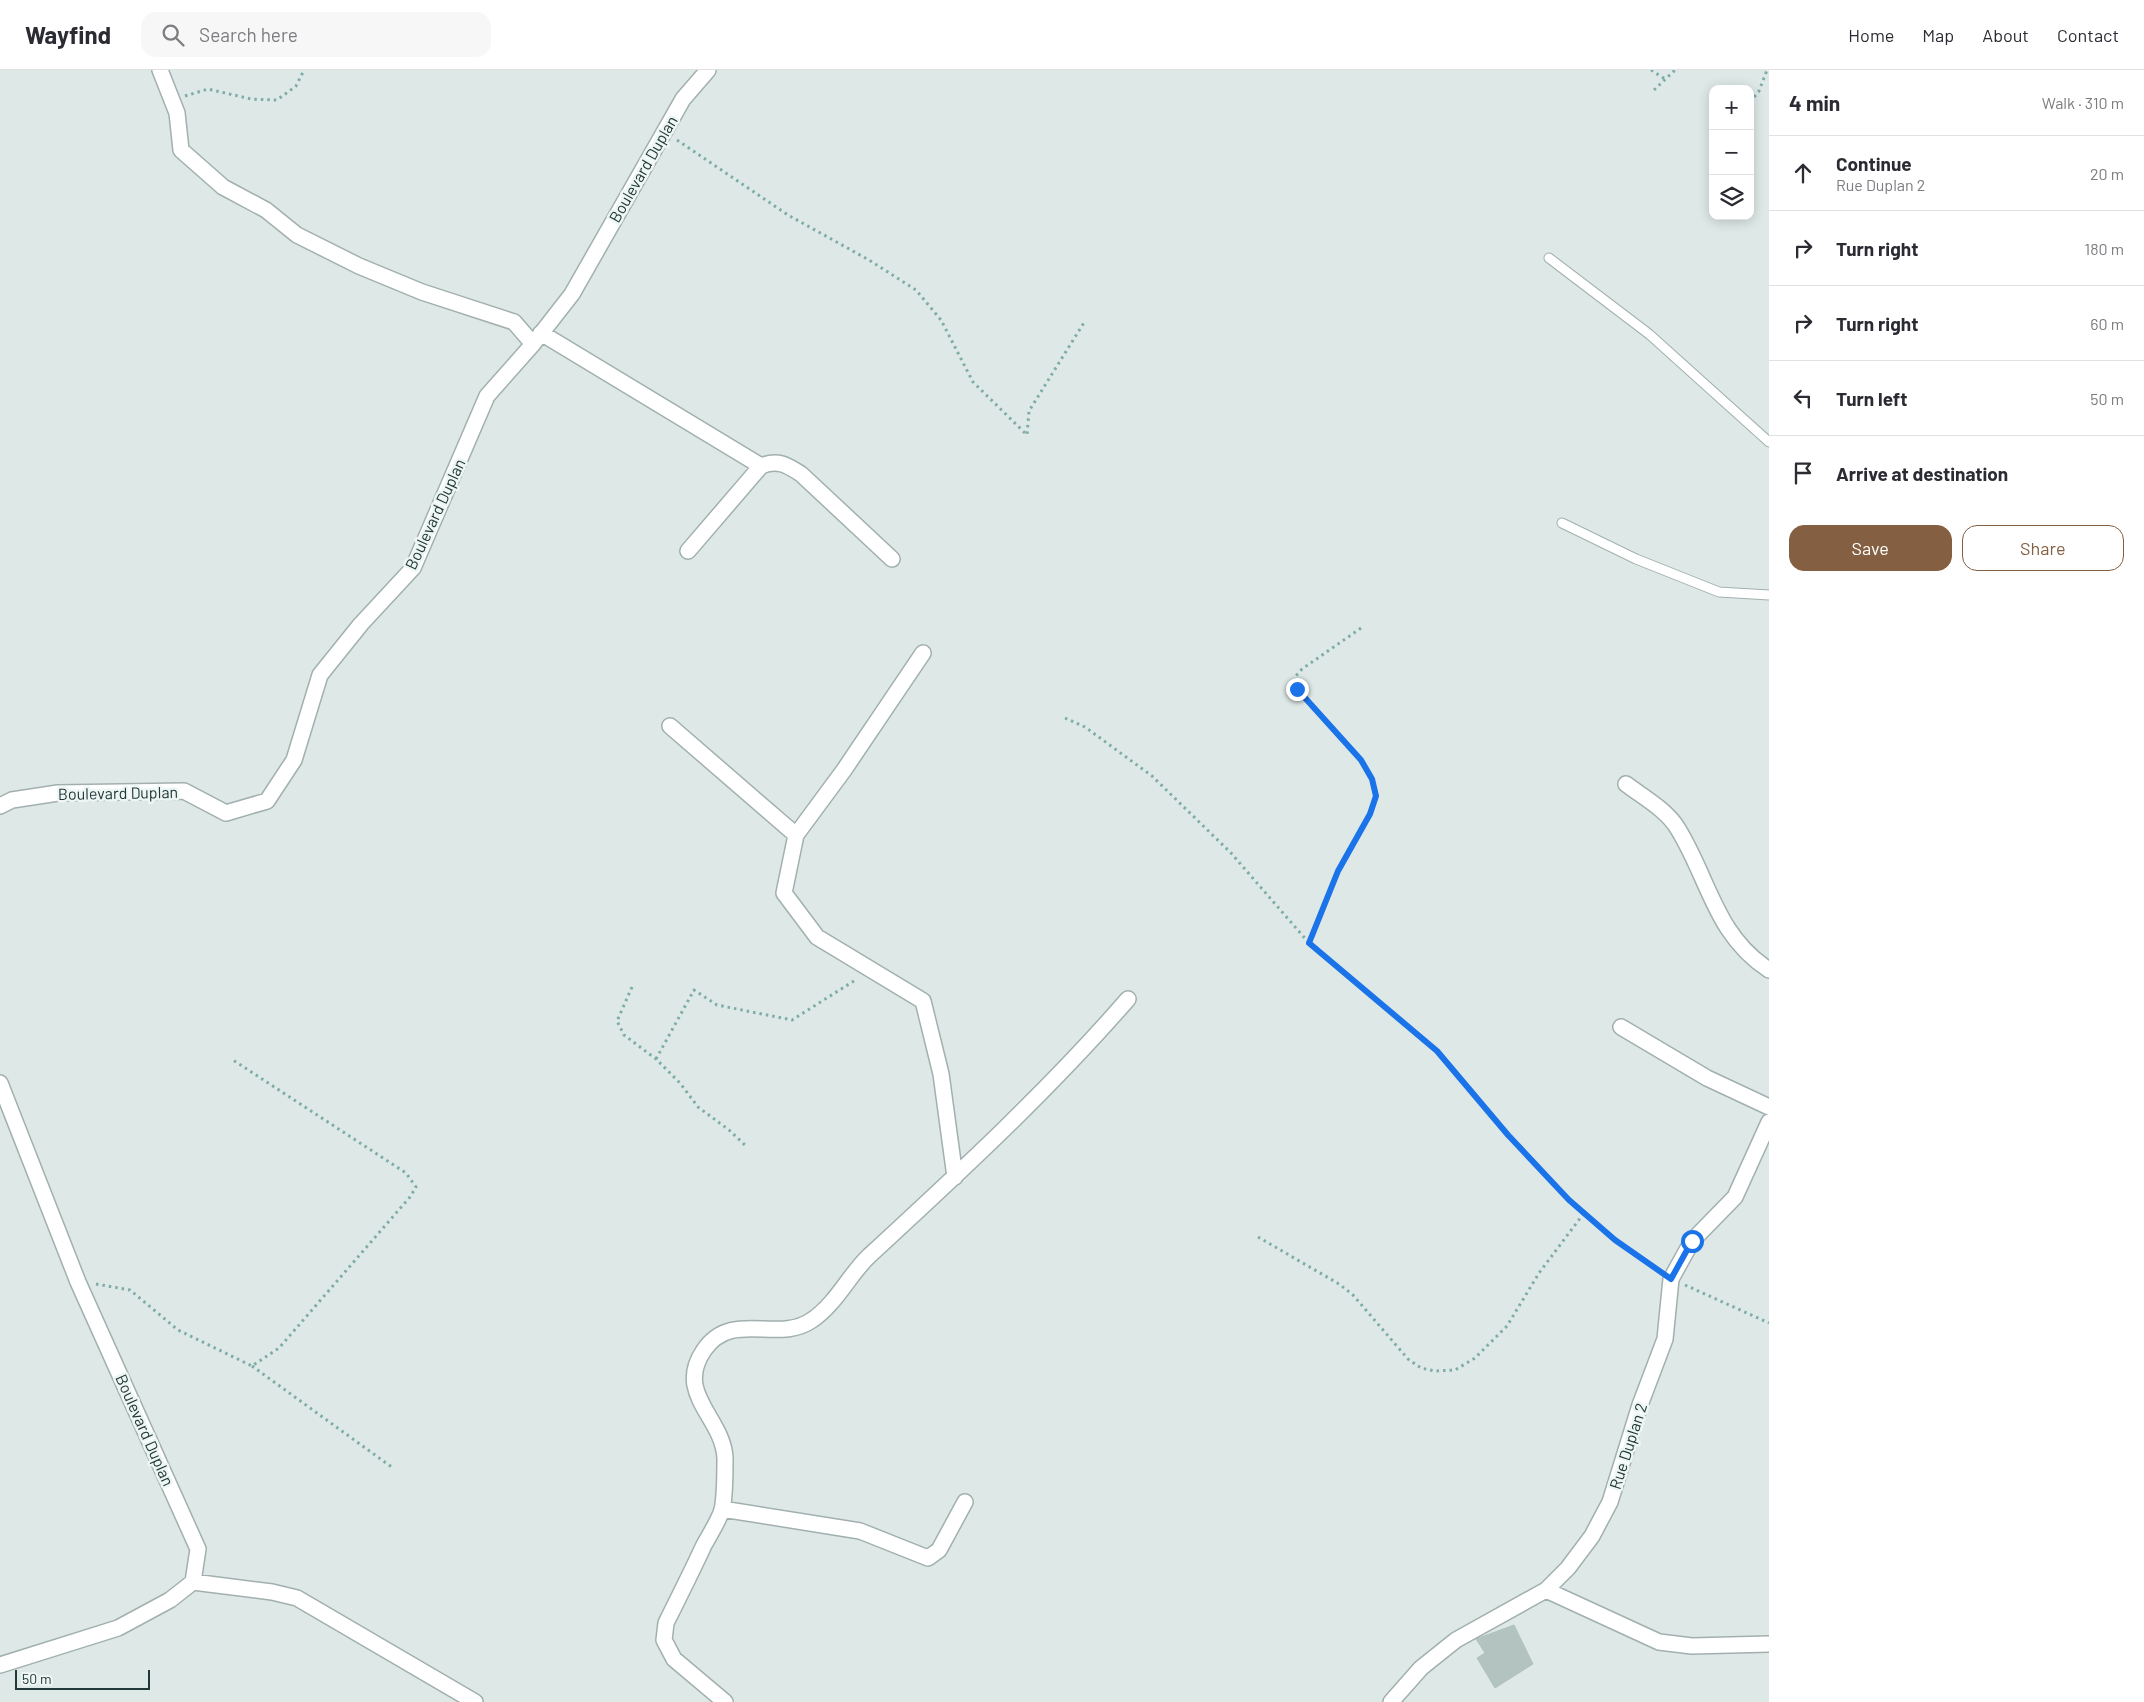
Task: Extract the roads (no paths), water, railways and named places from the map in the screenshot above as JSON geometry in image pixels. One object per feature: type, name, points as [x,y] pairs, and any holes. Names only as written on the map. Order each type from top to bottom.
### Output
[{"type":"street","points":[[160,70],[170,101],[177,113],[181,150],[224,188],[266,210],[297,236],[359,266],[422,292],[514,322],[537,339],[762,466]]},
{"type":"street","name":"Boulevard Duplan","points":[[0,806],[12,800],[68,793],[184,791],[226,813],[268,801],[294,760],[320,675],[361,624],[413,568],[486,396],[537,339],[572,294],[683,99],[708,70]]},
{"type":"street","points":[[688,551],[762,466],[771,462],[781,462],[800,474],[892,559]]},
{"type":"street","points":[[923,653],[844,770],[796,836],[784,893],[817,937],[923,1001],[941,1074],[954,1177]]},
{"type":"street","points":[[670,726],[796,836]]},
{"type":"street","points":[[1626,784],[1673,821],[1725,926],[1744,948],[1769,970]]},
{"type":"street","points":[[725,1702],[674,1659],[664,1640],[666,1623],[722,1509],[725,1456],[721,1440],[692,1381],[696,1365],[704,1349],[716,1338],[737,1327],[789,1329],[811,1321],[829,1304],[866,1259],[954,1177],[1083,1051],[1128,999]]},
{"type":"street","points":[[1621,1027],[1707,1078],[1769,1107]]},
{"type":"street","name":"Boulevard Duplan","points":[[0,1083],[78,1282],[198,1549],[193,1582]]},
{"type":"street","name":"Rue Duplan 2","points":[[1391,1702],[1421,1668],[1456,1640],[1546,1590],[1568,1568],[1592,1536],[1610,1502],[1640,1405],[1665,1339],[1671,1279],[1692,1241],[1735,1197],[1769,1122]]},
{"type":"street","points":[[722,1509],[860,1530],[928,1558],[939,1550],[965,1502]]},
{"type":"street","points":[[0,1665],[118,1628],[170,1600],[193,1582],[262,1591],[297,1598],[475,1702]]},
{"type":"street","points":[[1546,1590],[1659,1642],[1692,1646],[1769,1644]]},
{"type":"lane","points":[[1549,258],[1649,334],[1769,442]]},
{"type":"lane","points":[[1562,523],[1636,559],[1719,592],[1769,595]]}]
